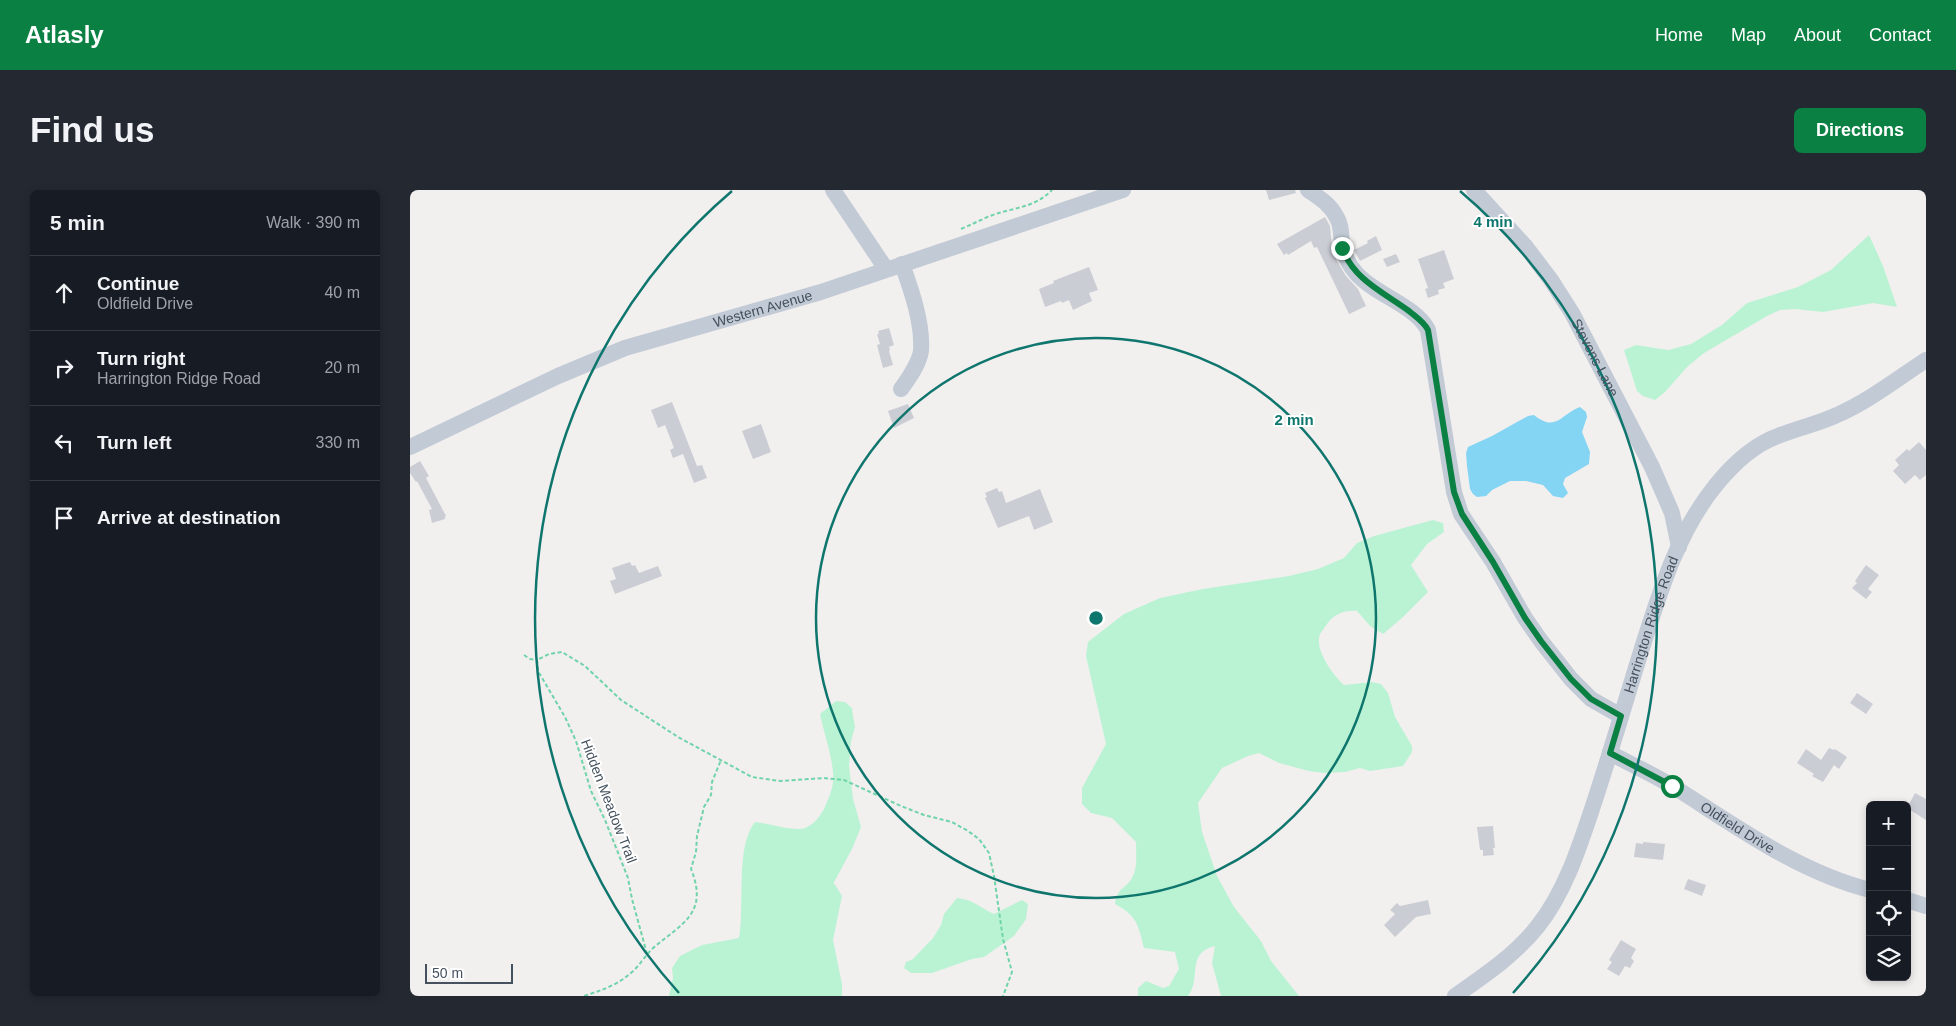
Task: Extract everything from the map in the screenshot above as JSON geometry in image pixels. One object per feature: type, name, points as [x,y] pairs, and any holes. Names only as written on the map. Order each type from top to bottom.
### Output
[{"type":"street","points":[[833,190],[886,269]]},
{"type":"street","name":"Western Avenue","points":[[410,447],[558,376],[625,348],[821,292],[1123,190]]},
{"type":"street","points":[[1308,190],[1330,207],[1337,216],[1345,254],[1357,274],[1376,290],[1425,324],[1428,330],[1454,492],[1462,514],[1493,562],[1525,618],[1571,679],[1591,699],[1621,716]]},
{"type":"street","name":"Stevens Lane","points":[[1474,190],[1526,247],[1572,313],[1652,467],[1672,513],[1679,547]]},
{"type":"street","points":[[901,389],[917,363],[921,352],[918,318],[912,290],[902,264]]},
{"type":"street","name":"Harrington Ridge Road","points":[[1455,996],[1493,970],[1515,952],[1544,918],[1573,864],[1610,753],[1659,594],[1679,547],[1697,512],[1715,486],[1735,463],[1755,448],[1775,437],[1836,416],[1862,403],[1926,360]]},
{"type":"street","name":"Oldfield Drive","points":[[1610,753],[1672,786],[1735,827],[1786,856],[1826,875],[1866,889]]},
{"type":"street","points":[[1911,901],[1926,906]]},
{"type":"path","points":[[961,229],[991,216],[1023,208],[1043,199],[1052,190]]},
{"type":"path","points":[[524,655],[530,659],[537,660],[549,654],[562,652],[586,666],[621,700],[678,737],[752,777],[780,781],[824,778],[844,780],[901,806],[924,815],[952,822],[968,831],[979,839],[989,853],[994,876],[1003,939],[1012,972],[1003,996]]},
{"type":"path","name":"Hidden Meadow Trail","points":[[537,660],[538,671],[576,741],[591,791],[605,820],[628,878],[636,918],[647,954]]},
{"type":"path","points":[[584,996],[618,984],[634,971],[647,954],[678,930],[691,916],[696,904],[697,884],[691,869],[704,807],[711,795],[712,782],[722,760]]},
{"type":"green space","points":[[1869,235],[1883,266],[1897,307],[1873,303],[1823,312],[1795,309],[1780,310],[1704,353],[1687,367],[1665,392],[1655,400],[1643,396],[1637,391],[1624,350],[1636,345],[1668,350],[1691,344],[1722,325],[1747,303],[1798,287],[1831,270]]},
{"type":"green space","points":[[1433,520],[1443,523],[1444,532],[1427,544],[1411,565],[1428,592],[1383,634],[1370,626],[1357,611],[1348,611],[1336,615],[1330,621],[1320,634],[1319,640],[1322,654],[1335,675],[1344,685],[1372,682],[1381,684],[1388,693],[1395,717],[1412,746],[1412,752],[1403,766],[1370,771],[1360,768],[1345,772],[1324,773],[1279,763],[1259,753],[1222,768],[1198,803],[1202,832],[1217,876],[1234,907],[1261,941],[1271,961],[1299,996],[1221,996],[1212,963],[1215,946],[1206,949],[1200,954],[1197,960],[1192,989],[1188,996],[1138,996],[1138,988],[1146,981],[1163,988],[1169,986],[1179,969],[1175,952],[1144,948],[1136,921],[1115,904],[1118,894],[1134,874],[1136,842],[1112,818],[1091,813],[1082,804],[1082,788],[1106,744],[1086,656],[1088,642],[1124,614],[1160,598],[1203,589],[1289,576],[1318,569],[1344,558],[1357,543],[1374,536]]},
{"type":"green space","points":[[836,701],[845,702],[852,708],[855,727],[851,741],[849,766],[853,799],[861,827],[852,849],[833,884],[842,896],[833,940],[842,984],[842,996],[669,996],[673,978],[672,968],[680,956],[702,945],[739,938],[745,846],[755,822],[800,829],[814,822],[824,809],[832,789],[833,775],[831,758],[820,714]]},
{"type":"green space","points":[[957,898],[972,902],[994,914],[1022,900],[1028,904],[1026,919],[1014,936],[984,957],[972,959],[932,973],[911,973],[904,968],[906,962],[913,959],[933,938],[941,925],[944,914]]},
{"type":"water","points":[[1580,407],[1586,412],[1587,417],[1582,432],[1590,452],[1589,464],[1565,478],[1563,484],[1568,493],[1563,498],[1553,496],[1543,485],[1526,481],[1510,481],[1492,490],[1486,496],[1477,497],[1473,494],[1470,489],[1467,466],[1466,453],[1468,447],[1528,416],[1534,415],[1542,420],[1553,422]]},
{"type":"building","points":[[1266,190],[1295,190],[1296,193],[1269,200]]},
{"type":"building","points":[[1325,217],[1330,226],[1332,248],[1337,261],[1346,276],[1358,289],[1366,306],[1349,314],[1317,247],[1314,248],[1311,241],[1288,255],[1287,253],[1284,255],[1277,244]]},
{"type":"building","points":[[1376,236],[1382,250],[1360,261],[1354,250],[1368,243],[1367,241]]},
{"type":"building","points":[[1444,250],[1454,279],[1443,283],[1445,288],[1438,290],[1439,294],[1428,298],[1425,289],[1428,288],[1418,259]]},
{"type":"building","points":[[1396,254],[1400,262],[1387,267],[1383,259]]},
{"type":"building","points":[[1089,267],[1098,290],[1089,293],[1092,301],[1073,310],[1069,300],[1045,307],[1039,289],[1054,283],[1053,281]]},
{"type":"building","points":[[889,328],[894,345],[889,347],[893,365],[883,368],[877,345],[880,344],[877,334],[879,334],[878,331]]},
{"type":"building","points":[[672,402],[697,466],[702,465],[707,478],[694,483],[683,454],[673,458],[670,450],[674,448],[665,425],[658,428],[651,410]]},
{"type":"building","points":[[908,404],[914,418],[894,428],[888,411]]},
{"type":"building","points":[[761,424],[771,452],[753,459],[742,431]]},
{"type":"building","points":[[1919,442],[1926,450],[1926,475],[1920,480],[1915,475],[1905,484],[1893,471],[1899,465],[1895,460],[1907,449],[1909,451]]},
{"type":"building","points":[[420,461],[429,476],[426,478],[446,516],[445,519],[432,523],[429,510],[432,509],[417,481],[410,473],[410,467]]},
{"type":"building","points":[[997,488],[999,492],[1002,491],[1006,503],[1040,489],[1053,522],[1034,530],[1029,516],[998,528],[985,498],[987,497],[985,493]]},
{"type":"building","points":[[630,562],[632,566],[635,565],[639,573],[658,566],[662,576],[615,594],[610,581],[616,579],[612,568]]},
{"type":"building","points":[[1866,565],[1879,575],[1868,589],[1872,592],[1866,599],[1852,588],[1857,583],[1855,581]]},
{"type":"building","points":[[1857,693],[1873,704],[1866,714],[1850,703]]},
{"type":"building","points":[[1829,748],[1835,749],[1847,757],[1839,769],[1834,765],[1823,782],[1812,776],[1814,774],[1797,763],[1806,749],[1821,760]]},
{"type":"building","points":[[1915,793],[1926,799],[1926,820],[1911,811],[1911,801]]},
{"type":"building","points":[[1493,826],[1494,855],[1483,856],[1483,850],[1480,850],[1477,827]]},
{"type":"building","points":[[1643,842],[1665,844],[1663,860],[1634,857],[1636,843],[1643,844]]},
{"type":"building","points":[[1688,879],[1706,885],[1702,896],[1684,889]]},
{"type":"building","points":[[1428,900],[1431,914],[1416,917],[1395,937],[1384,925],[1395,914],[1390,910],[1397,903],[1400,906]]},
{"type":"building","points":[[1621,940],[1636,949],[1631,958],[1634,961],[1630,968],[1625,966],[1619,976],[1607,969],[1612,962],[1609,960]]},
{"type":"route","points":[[1342,248],[1357,274],[1376,290],[1425,324],[1428,330],[1457,504],[1525,618],[1571,679],[1591,699],[1621,716],[1610,753],[1672,786]]}]
